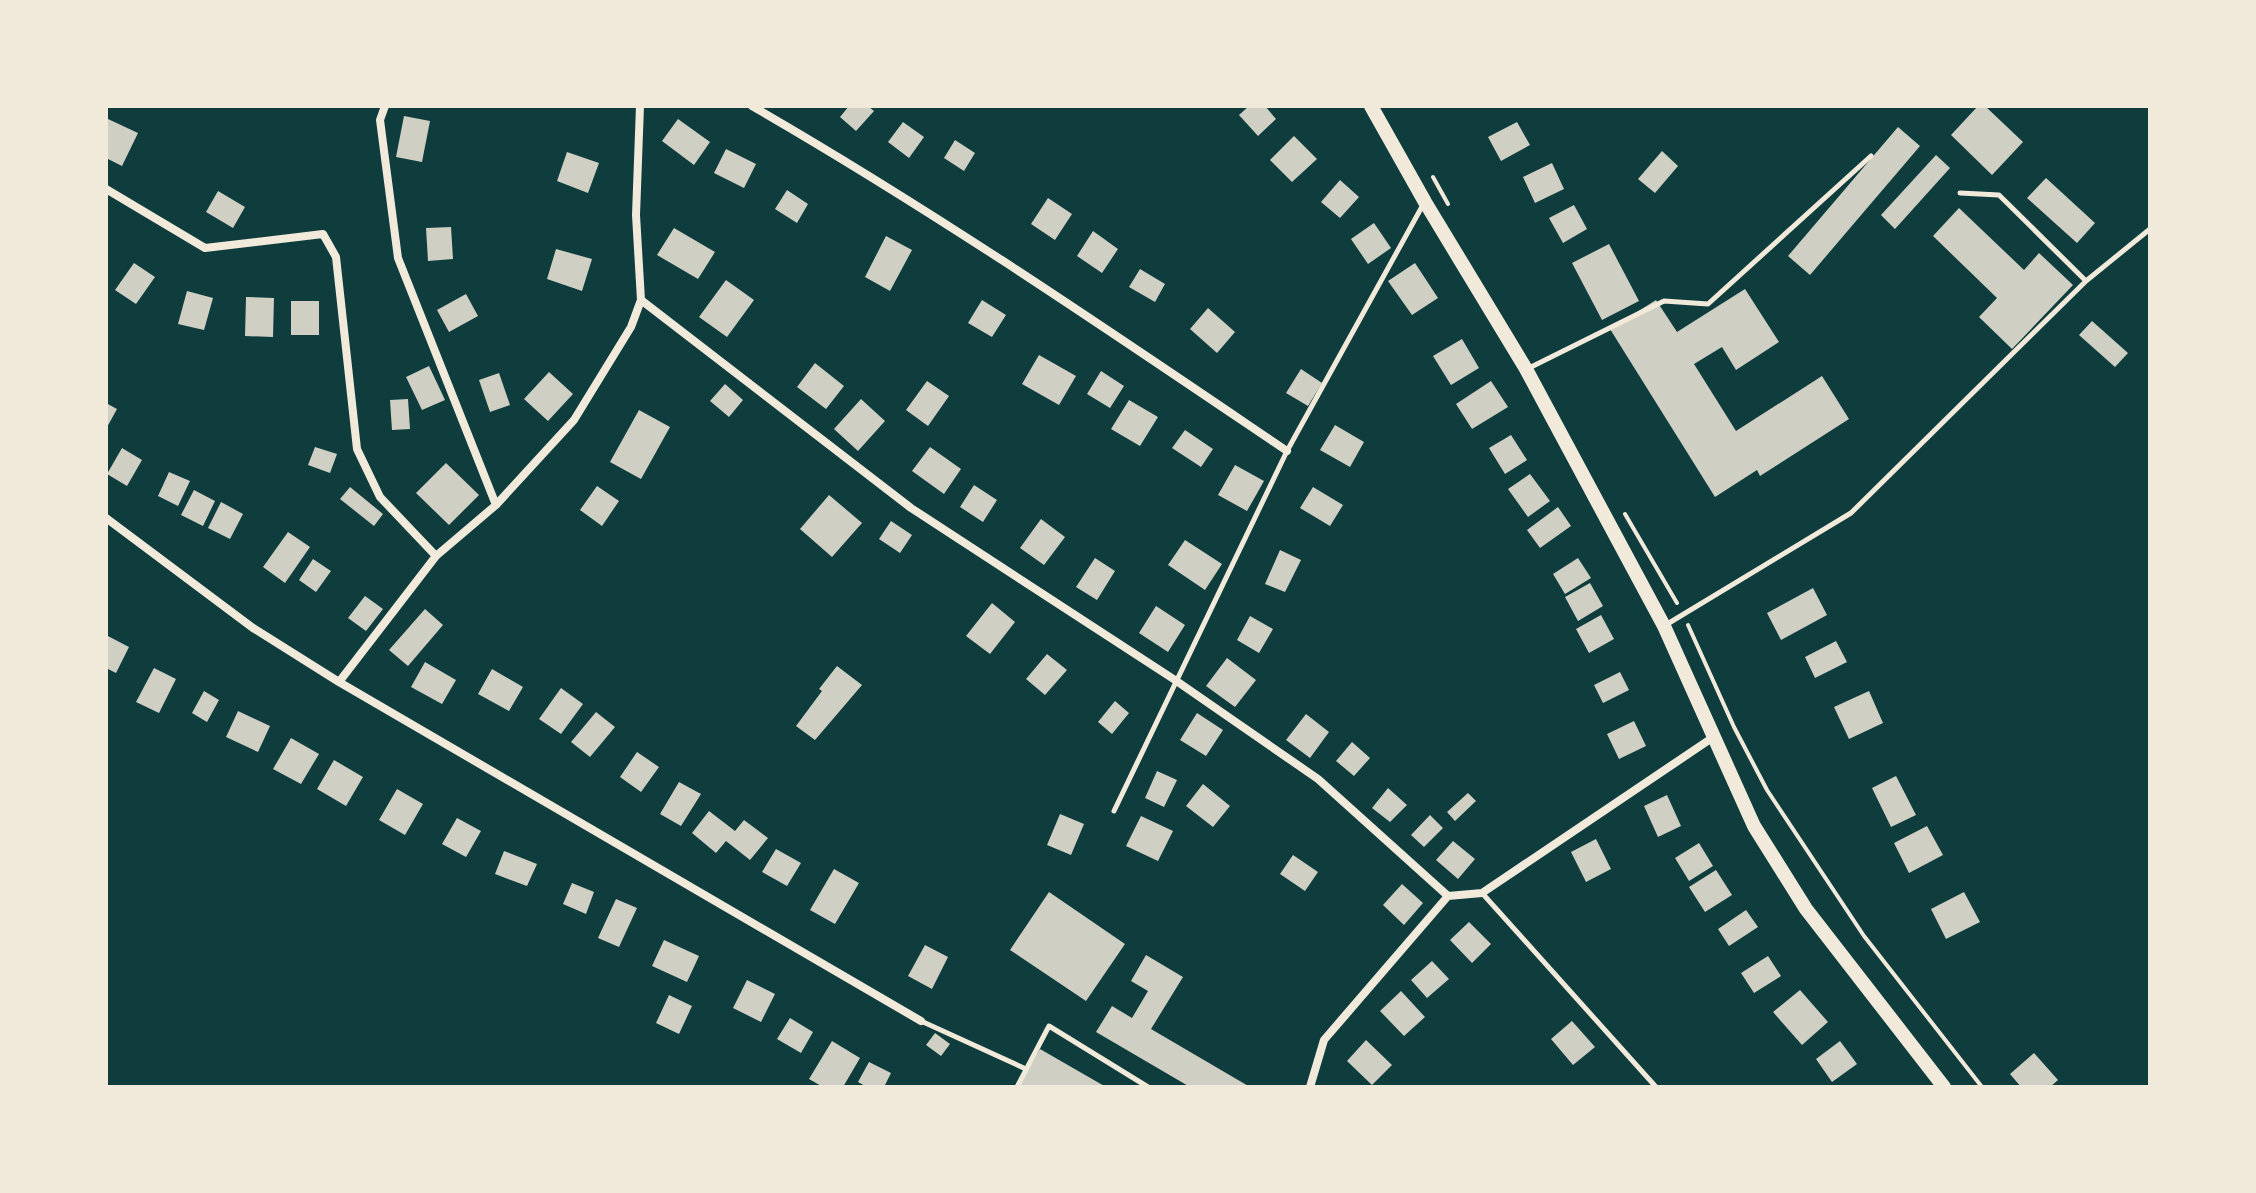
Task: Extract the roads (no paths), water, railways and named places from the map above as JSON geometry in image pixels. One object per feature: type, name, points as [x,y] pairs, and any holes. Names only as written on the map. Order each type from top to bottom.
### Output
[{"type":"main road","points":[[1371,106],[1526,369],[1664,626],[1754,826],[1806,909],[1944,1087]]},
{"type":"street","points":[[385,106],[380,120],[398,258],[496,505]]},
{"type":"street","points":[[339,682],[436,556],[496,505],[574,420],[631,327],[641,300],[636,215],[640,106]]},
{"type":"street","points":[[752,106],[850,163],[1046,289],[1287,451]]},
{"type":"street","points":[[106,189],[205,248],[323,234],[336,257],[357,449],[380,497],[436,556]]},
{"type":"street","points":[[641,300],[911,508],[1175,680],[1318,779],[1448,896]]},
{"type":"street","points":[[106,518],[253,628],[339,682],[921,1021]]},
{"type":"street","points":[[1310,1087],[1324,1040],[1448,896],[1482,893],[1715,736]]},
{"type":"lane","points":[[1526,369],[1664,301],[1708,304],[1871,156]]},
{"type":"lane","points":[[1960,193],[1999,195],[2086,281]]},
{"type":"lane","points":[[1114,811],[1287,451],[1425,202]]},
{"type":"lane","points":[[1664,626],[1851,513],[2086,281],[2150,229]]},
{"type":"lane","points":[[1482,893],[1656,1087]]},
{"type":"lane","points":[[921,1021],[1026,1069]]},
{"type":"lane","points":[[1017,1087],[1049,1026],[1148,1087]]}]
